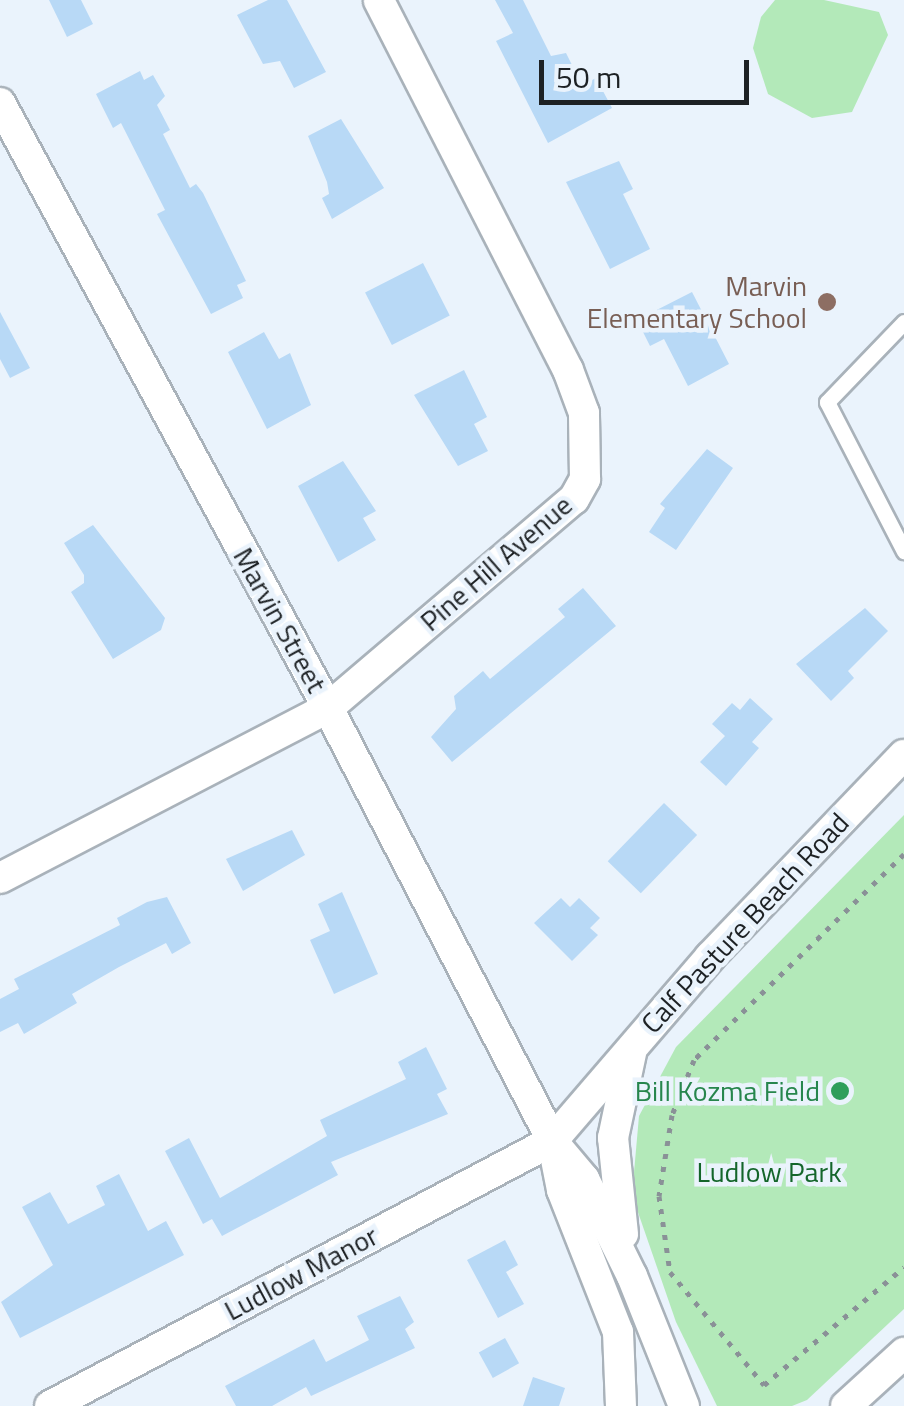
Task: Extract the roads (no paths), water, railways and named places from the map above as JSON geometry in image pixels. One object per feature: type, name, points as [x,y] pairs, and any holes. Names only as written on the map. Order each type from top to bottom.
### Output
[{"type":"street","name":"Pine Hill Avenue","points":[[0,878],[328,708],[574,499],[585,480],[589,444],[568,370],[379,0]]},
{"type":"street","name":"Marvin Street","points":[[4,124],[328,708],[552,1141],[584,1179],[632,1276],[684,1406]]},
{"type":"street","name":"Calf Pasture Beach Road","points":[[552,1141],[632,1045],[904,755]]},
{"type":"street","points":[[632,1045],[613,1138],[614,1196],[632,1276]]},
{"type":"street","name":"Marvin Street","points":[[552,1141],[562,1190],[618,1332],[621,1406]]},
{"type":"street","name":"Ludlow Manor","points":[[50,1406],[552,1141]]},
{"type":"street","points":[[846,1405],[904,1354]]},
{"type":"lane","points":[[904,322],[827,402],[904,552]]},
{"type":"place","name":"Marvin Elementary School","points":[[827,302]]},
{"type":"place","name":"Bill Kozma Field","points":[[840,1091]]},
{"type":"park label","name":"Ludlow Park","points":[[769,1172]]}]
